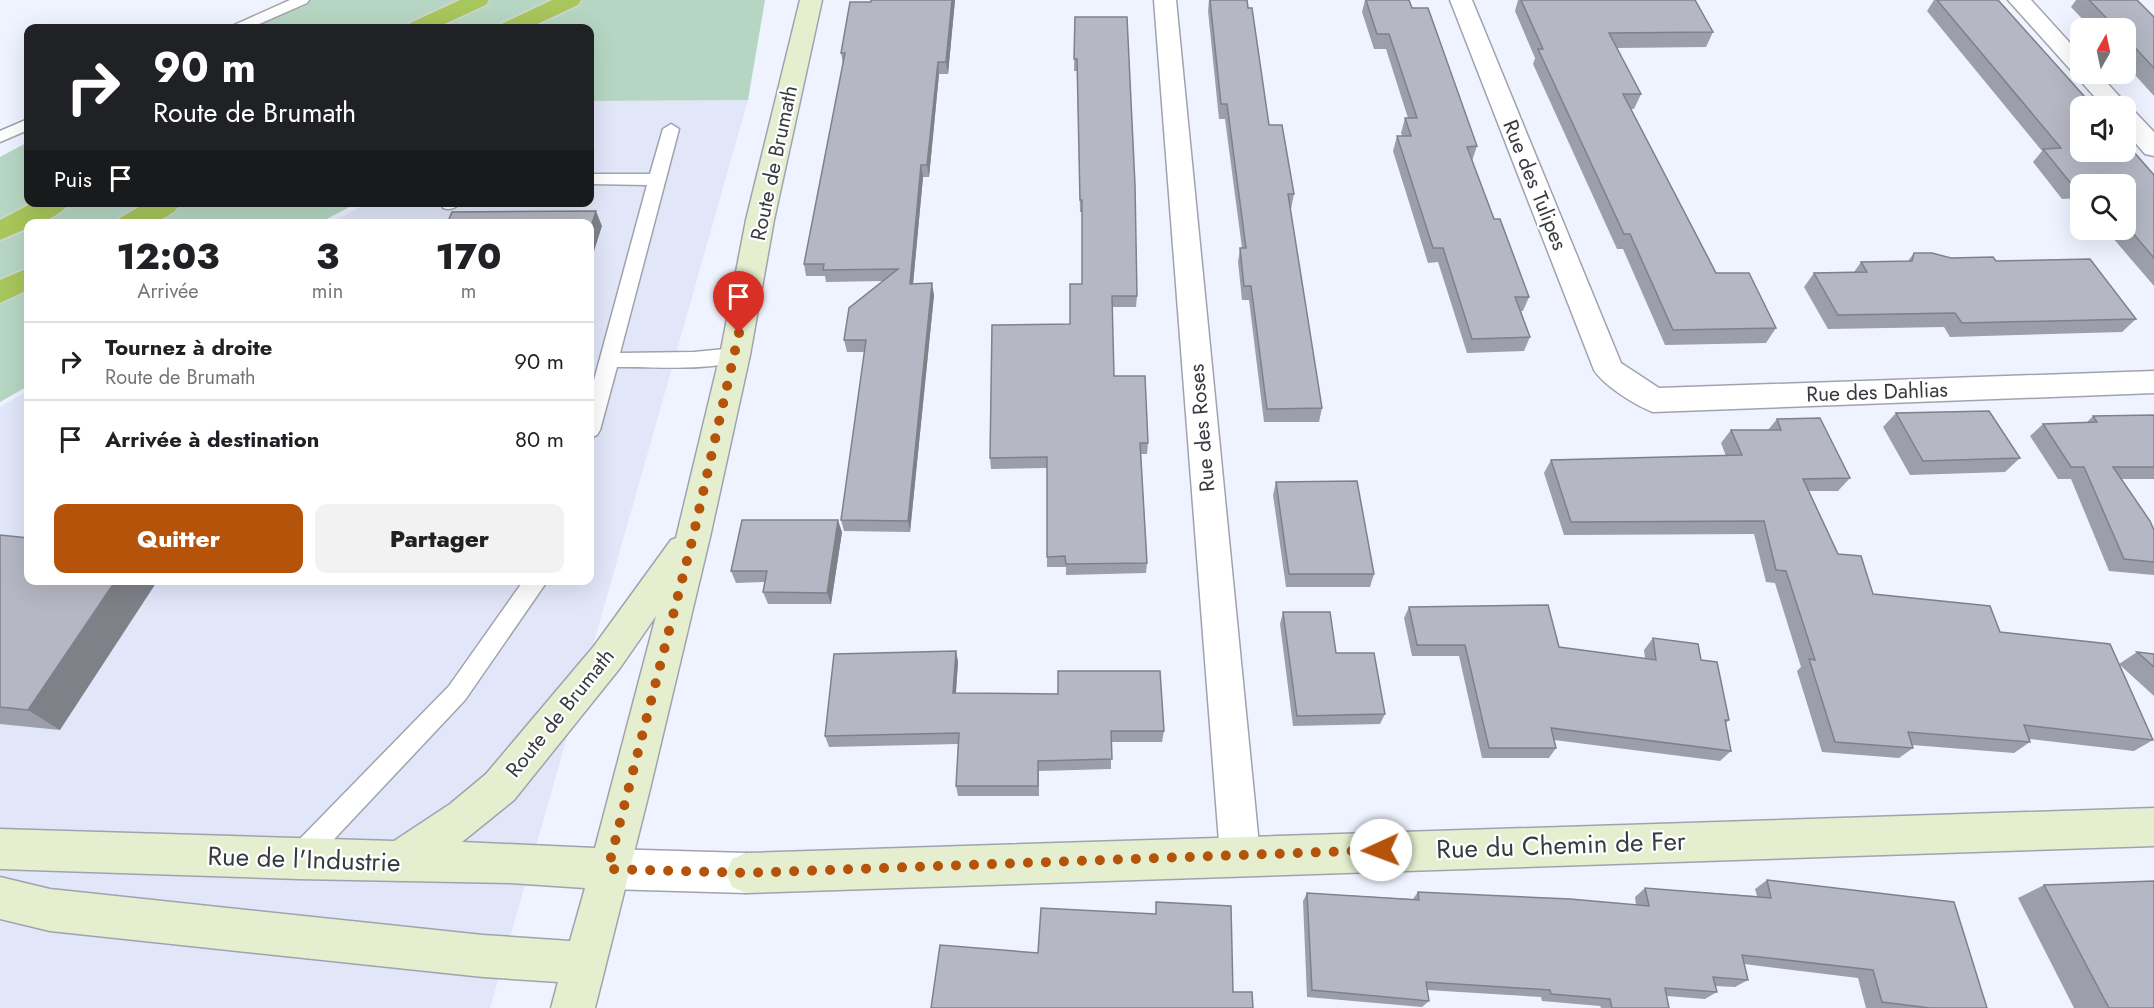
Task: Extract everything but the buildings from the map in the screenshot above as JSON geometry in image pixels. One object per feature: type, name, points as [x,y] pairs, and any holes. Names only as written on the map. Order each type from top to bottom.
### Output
[{"type":"highway","points":[[427,24],[478,0]]},
{"type":"highway","points":[[519,24],[570,0]]},
{"type":"highway","points":[[0,231],[47,207]]},
{"type":"highway","points":[[139,219],[160,207]]},
{"type":"highway","points":[[0,293],[24,280]]},
{"type":"street","name":"Route de Brumath","points":[[573,1008],[693,537],[735,355],[760,220],[811,0]]},
{"type":"street","name":"Rue des Roses","points":[[1165,0],[1240,855]]},
{"type":"street","name":"Rue des Tulipes","points":[[1461,0],[1609,370]]},
{"type":"street","points":[[2019,0],[2070,57]]},
{"type":"street","points":[[2095,84],[2107,96]]},
{"type":"street","points":[[2136,128],[2154,148]]},
{"type":"street","name":"Rue des Dahlias","points":[[1609,370],[1653,400],[2154,382]]},
{"type":"street","name":"Route de Brumath","points":[[398,861],[434,839],[484,802],[500,787],[606,657],[693,537]]},
{"type":"street","name":"Rue du Chemin de Fer","points":[[608,869],[746,873],[1240,855],[2154,827]]},
{"type":"street","name":"Rue de l'Industrie","points":[[0,849],[298,860],[510,863],[608,869]]},
{"type":"street","points":[[0,898],[62,911],[483,956],[584,963]]},
{"type":"lane","points":[[248,24],[302,0]]},
{"type":"lane","points":[[0,137],[24,126]]},
{"type":"lane","points":[[594,416],[671,129]]},
{"type":"lane","points":[[594,179],[657,180]]},
{"type":"lane","points":[[610,360],[694,359],[735,355]]},
{"type":"lane","points":[[298,860],[457,693],[533,585]]},
{"type":"shaded area","points":[[748,100],[490,1008],[0,1008],[0,407],[24,393],[24,585],[594,585],[594,219],[338,219],[360,207],[594,207],[594,101]]},
{"type":"green space","points":[[310,0],[765,0],[748,100],[594,101],[594,24],[260,24]]},
{"type":"green space","points":[[24,144],[24,207],[349,207],[327,219],[24,219],[24,388],[0,402],[0,157]]},
{"type":"route","points":[[739,333],[693,537],[630,793],[608,869],[746,873],[1381,850]]}]
